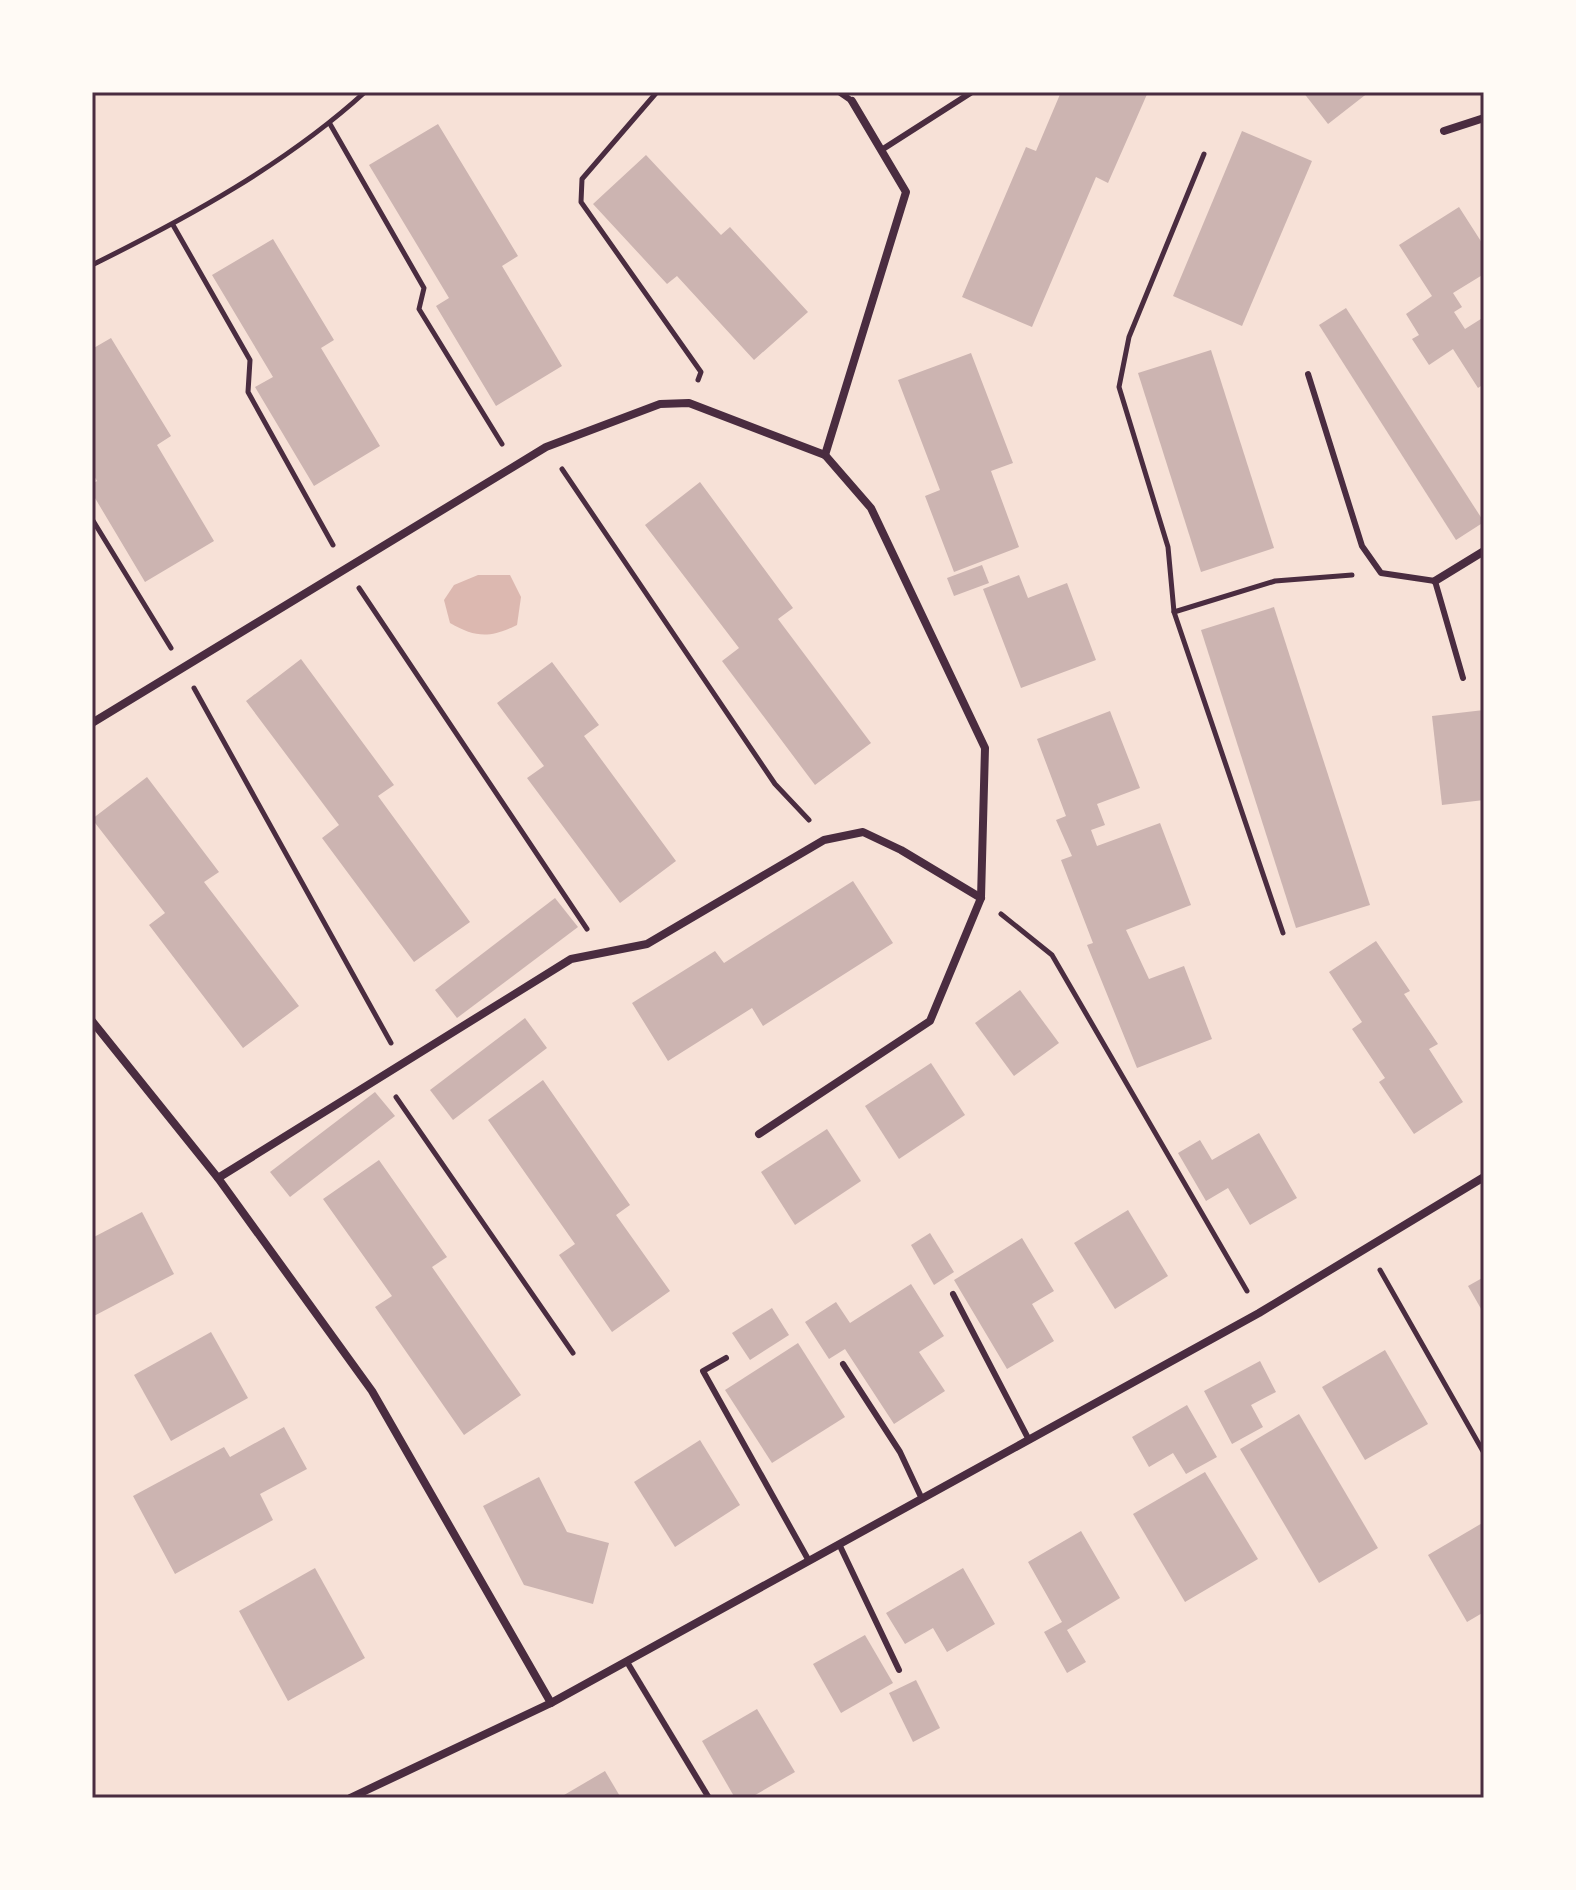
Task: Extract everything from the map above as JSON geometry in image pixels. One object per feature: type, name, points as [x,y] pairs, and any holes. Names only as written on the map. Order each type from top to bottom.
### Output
[{"type":"street","points":[[825,455],[906,192],[852,101]]},
{"type":"street","points":[[1444,131],[1484,118]]},
{"type":"street","points":[[92,723],[546,447],[660,404],[689,403],[825,455],[871,508],[985,748],[981,898],[930,1021],[759,1134]]},
{"type":"street","points":[[1435,581],[1484,551]]},
{"type":"street","points":[[218,1178],[571,959],[647,944],[824,840],[863,832],[901,850],[981,898]]},
{"type":"street","points":[[92,1021],[218,1178],[372,1391],[551,1703]]},
{"type":"street","points":[[350,1798],[551,1703],[627,1662],[1259,1313],[1484,1177]]},
{"type":"lane","points":[[839,92],[852,101]]},
{"type":"lane","points":[[883,149],[972,92]]},
{"type":"lane","points":[[1308,374],[1362,546],[1381,573],[1435,581],[1463,678]]},
{"type":"lane","points":[[953,1294],[1029,1440]]},
{"type":"lane","points":[[726,1358],[703,1371],[809,1561]]},
{"type":"lane","points":[[843,1364],[900,1452],[922,1499]]},
{"type":"lane","points":[[839,1544],[899,1670]]},
{"type":"lane","points":[[627,1662],[709,1798]]},
{"type":"path","points":[[92,265],[173,225],[330,124],[365,92]]},
{"type":"path","points":[[657,92],[582,179],[581,202],[701,372],[689,403]]},
{"type":"path","points":[[330,124],[424,288],[419,309],[515,465]]},
{"type":"path","points":[[1204,154],[1129,337],[1119,387],[1168,547],[1174,612],[1283,933]]},
{"type":"path","points":[[173,225],[250,360],[248,392],[346,568],[604,953]]},
{"type":"path","points":[[546,447],[775,784],[824,840]]},
{"type":"path","points":[[92,519],[172,651]]},
{"type":"path","points":[[1174,612],[1275,581],[1381,573]]},
{"type":"path","points":[[193,687],[397,1053]]},
{"type":"path","points":[[981,898],[1052,955],[1259,1313]]},
{"type":"path","points":[[381,1076],[573,1353]]},
{"type":"path","points":[[1368,1248],[1484,1453]]},
{"type":"shaded area","points":[[478,575],[510,575],[521,597],[517,625],[491,634],[476,634],[450,623],[444,600],[454,585]]},
{"type":"building","points":[[1061,92],[1148,92],[1108,183],[1096,177],[1032,327],[962,297],[1026,147],[1036,151]]},
{"type":"building","points":[[1303,92],[1369,92],[1328,124]]},
{"type":"building","points":[[438,124],[518,256],[502,266],[562,366],[496,406],[436,306],[449,298],[369,165]]},
{"type":"building","points":[[1242,131],[1312,161],[1242,326],[1173,296]]},
{"type":"building","points":[[646,155],[721,235],[730,227],[808,312],[754,360],[677,276],[667,284],[593,204]]},
{"type":"building","points":[[1459,207],[1484,246],[1484,274],[1453,293],[1462,307],[1454,312],[1465,329],[1484,317],[1484,384],[1478,388],[1453,349],[1429,365],[1412,339],[1419,335],[1406,314],[1432,296],[1399,245]]},
{"type":"building","points":[[273,239],[334,340],[321,348],[380,446],[314,486],[255,387],[273,377],[212,275]]},
{"type":"building","points":[[1346,308],[1484,522],[1456,540],[1319,325]]},
{"type":"building","points":[[111,338],[171,436],[157,445],[214,541],[145,582],[92,493],[92,484],[97,481],[92,472],[92,349]]},
{"type":"building","points":[[1211,350],[1274,548],[1201,572],[1138,373]]},
{"type":"building","points":[[971,353],[1013,463],[991,471],[1019,547],[954,572],[925,496],[940,490],[898,380]]},
{"type":"building","points":[[700,482],[793,608],[778,619],[871,743],[815,785],[722,661],[739,648],[645,525]]},
{"type":"building","points":[[982,565],[989,583],[954,596],[947,578]]},
{"type":"building","points":[[1019,575],[1028,598],[1067,583],[1096,660],[1021,688],[983,589]]},
{"type":"building","points":[[1274,607],[1370,905],[1296,928],[1201,630]]},
{"type":"building","points":[[301,659],[394,785],[378,796],[470,922],[414,962],[322,838],[339,825],[246,701]]},
{"type":"building","points":[[552,662],[599,725],[584,736],[676,861],[620,903],[527,778],[544,766],[497,703]]},
{"type":"building","points":[[1484,710],[1484,800],[1442,805],[1432,716]]},
{"type":"building","points":[[1110,711],[1140,788],[1097,804],[1105,825],[1091,830],[1097,846],[1160,823],[1191,905],[1126,930],[1149,979],[1184,966],[1212,1039],[1137,1068],[1087,945],[1093,943],[1061,860],[1072,856],[1056,820],[1066,816],[1037,739]]},
{"type":"building","points":[[147,777],[219,872],[204,882],[299,1006],[243,1048],[149,925],[165,913],[92,819]]},
{"type":"building","points":[[853,881],[893,943],[763,1026],[752,1008],[668,1061],[632,1003],[715,951],[724,963]]},
{"type":"building","points":[[555,898],[578,927],[457,1018],[435,990]]},
{"type":"building","points":[[1376,941],[1410,991],[1404,994],[1438,1044],[1429,1049],[1463,1102],[1414,1134],[1379,1082],[1385,1078],[1352,1029],[1362,1022],[1329,972]]},
{"type":"building","points":[[1020,990],[1059,1043],[1014,1076],[975,1023]]},
{"type":"building","points":[[525,1018],[547,1048],[453,1120],[430,1090]]},
{"type":"building","points":[[931,1063],[965,1115],[899,1159],[865,1106]]},
{"type":"building","points":[[543,1080],[630,1205],[616,1215],[670,1291],[612,1332],[559,1255],[575,1244],[488,1120]]},
{"type":"building","points":[[375,1092],[395,1116],[290,1197],[270,1172]]},
{"type":"building","points":[[827,1129],[861,1181],[795,1225],[761,1172]]},
{"type":"building","points":[[1259,1133],[1297,1198],[1250,1225],[1228,1188],[1206,1201],[1178,1153],[1200,1140],[1212,1160]]},
{"type":"building","points":[[379,1160],[447,1257],[432,1267],[521,1395],[464,1435],[375,1307],[392,1296],[323,1199]]},
{"type":"building","points":[[1128,1210],[1168,1276],[1115,1309],[1074,1243]]},
{"type":"building","points":[[142,1212],[174,1274],[92,1317],[92,1238]]},
{"type":"building","points":[[930,1233],[954,1272],[934,1285],[911,1245]]},
{"type":"building","points":[[1022,1238],[1054,1291],[1032,1304],[1054,1341],[1007,1369],[954,1280]]},
{"type":"building","points":[[1484,1277],[1484,1314],[1468,1286]]},
{"type":"building","points":[[911,1284],[944,1336],[919,1352],[945,1391],[894,1424],[845,1349],[829,1359],[805,1322],[836,1302],[850,1323]]},
{"type":"building","points":[[772,1308],[789,1335],[750,1360],[732,1333]]},
{"type":"building","points":[[211,1332],[248,1398],[171,1441],[134,1375]]},
{"type":"building","points":[[798,1343],[845,1417],[772,1463],[725,1390]]},
{"type":"building","points":[[1385,1350],[1428,1424],[1365,1460],[1322,1387]]},
{"type":"building","points":[[1260,1361],[1276,1392],[1251,1405],[1263,1427],[1232,1444],[1204,1391]]},
{"type":"building","points":[[1187,1405],[1217,1457],[1186,1474],[1173,1453],[1149,1467],[1132,1437]]},
{"type":"building","points":[[1299,1414],[1378,1548],[1319,1583],[1240,1449]]},
{"type":"building","points":[[284,1427],[307,1469],[260,1494],[273,1520],[175,1574],[133,1496],[224,1447],[230,1457]]},
{"type":"building","points":[[700,1440],[740,1505],[675,1547],[634,1482]]},
{"type":"building","points":[[1205,1472],[1258,1559],[1185,1602],[1133,1514]]},
{"type":"building","points":[[539,1477],[567,1532],[609,1543],[593,1604],[524,1585],[483,1506]]},
{"type":"building","points":[[1484,1522],[1484,1612],[1467,1622],[1428,1555]]},
{"type":"building","points":[[1081,1531],[1120,1598],[1067,1630],[1086,1662],[1067,1673],[1044,1632],[1062,1622],[1028,1562]]},
{"type":"building","points":[[315,1568],[365,1658],[288,1701],[239,1611]]},
{"type":"building","points":[[963,1568],[995,1624],[947,1652],[933,1628],[905,1644],[886,1613]]},
{"type":"building","points":[[865,1635],[893,1683],[841,1713],[813,1664]]},
{"type":"building","points":[[916,1680],[940,1728],[913,1742],[889,1693]]},
{"type":"building","points":[[757,1709],[795,1772],[750,1798],[735,1798],[702,1741]]},
{"type":"building","points":[[605,1771],[621,1798],[559,1798]]}]
